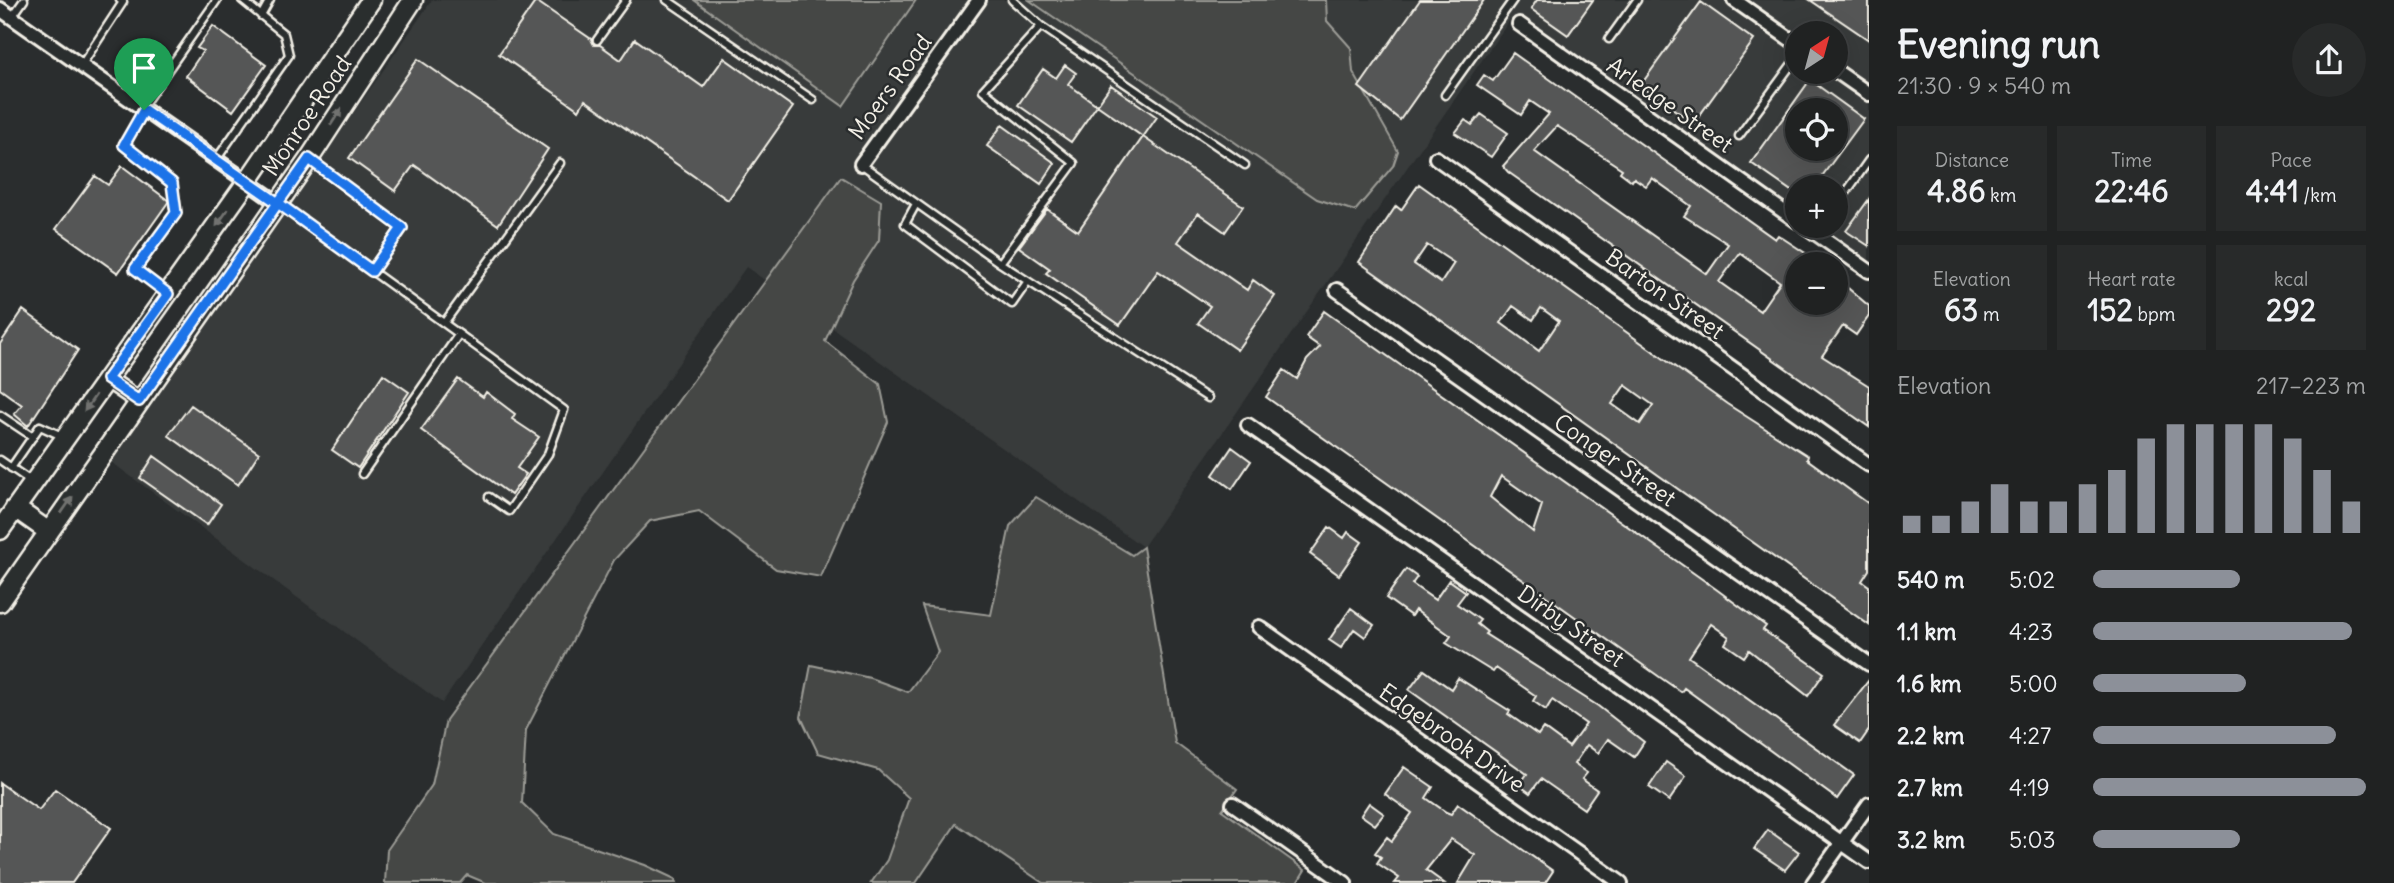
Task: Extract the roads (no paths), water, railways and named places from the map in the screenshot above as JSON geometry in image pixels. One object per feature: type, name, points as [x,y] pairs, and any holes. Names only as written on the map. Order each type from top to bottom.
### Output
[{"type":"main road","name":"Monroe Road","points":[[0,530],[247,182],[371,0]]},
{"type":"main road","name":"Monroe Road","points":[[0,602],[309,159],[413,0]]},
{"type":"main road","points":[[15,508],[49,531]]},
{"type":"street","name":"Moers Road","points":[[860,164],[979,0]]},
{"type":"street","points":[[1734,0],[1785,36]]},
{"type":"street","points":[[0,9],[278,203]]},
{"type":"street","name":"Arledge Street","points":[[1518,24],[1785,213]]},
{"type":"street","points":[[1848,79],[1869,94]]},
{"type":"street","name":"Barton Street","points":[[1436,158],[1869,465]]},
{"type":"street","points":[[1822,238],[1869,271]]},
{"type":"street","name":"Conger Street","points":[[1337,290],[1869,664]]},
{"type":"street","points":[[107,379],[139,401]]},
{"type":"street","name":"Dirby Street","points":[[1248,425],[1869,862]]},
{"type":"street","name":"Edgebrook Drive","points":[[1259,627],[1620,883]]},
{"type":"street","points":[[1233,804],[1345,883]]},
{"type":"street","points":[[1813,883],[1869,804]]},
{"type":"lane","points":[[12,18],[24,0]]},
{"type":"lane","points":[[81,66],[123,2],[120,0]]},
{"type":"lane","points":[[168,294],[135,269],[176,213],[172,183],[124,145],[143,109],[217,0]]},
{"type":"lane","points":[[216,160],[289,55],[284,34],[242,0]]},
{"type":"lane","points":[[261,16],[270,0]]},
{"type":"lane","points":[[597,40],[626,0]]},
{"type":"lane","points":[[667,0],[813,100]]},
{"type":"lane","points":[[1012,0],[1041,26],[1245,165]]},
{"type":"lane","points":[[1445,95],[1513,0]]},
{"type":"lane","points":[[1609,40],[1637,0]]},
{"type":"lane","points":[[1000,262],[1074,163],[982,90],[1041,26]]},
{"type":"lane","points":[[1739,136],[1785,73]]},
{"type":"lane","points":[[309,159],[402,228],[372,271]]},
{"type":"lane","points":[[1848,190],[1869,160]]},
{"type":"lane","points":[[444,323],[560,163]]},
{"type":"lane","points":[[860,164],[1028,281],[1208,398]]},
{"type":"lane","points":[[278,203],[564,410],[548,454],[509,511],[489,497]]},
{"type":"lane","points":[[916,204],[905,224],[1012,304],[1028,281]]},
{"type":"lane","points":[[362,474],[459,334]]},
{"type":"lane","points":[[0,415],[33,437]]},
{"type":"lane","points":[[11,468],[40,426],[66,437]]},
{"type":"lane","points":[[0,460],[33,483]]}]
